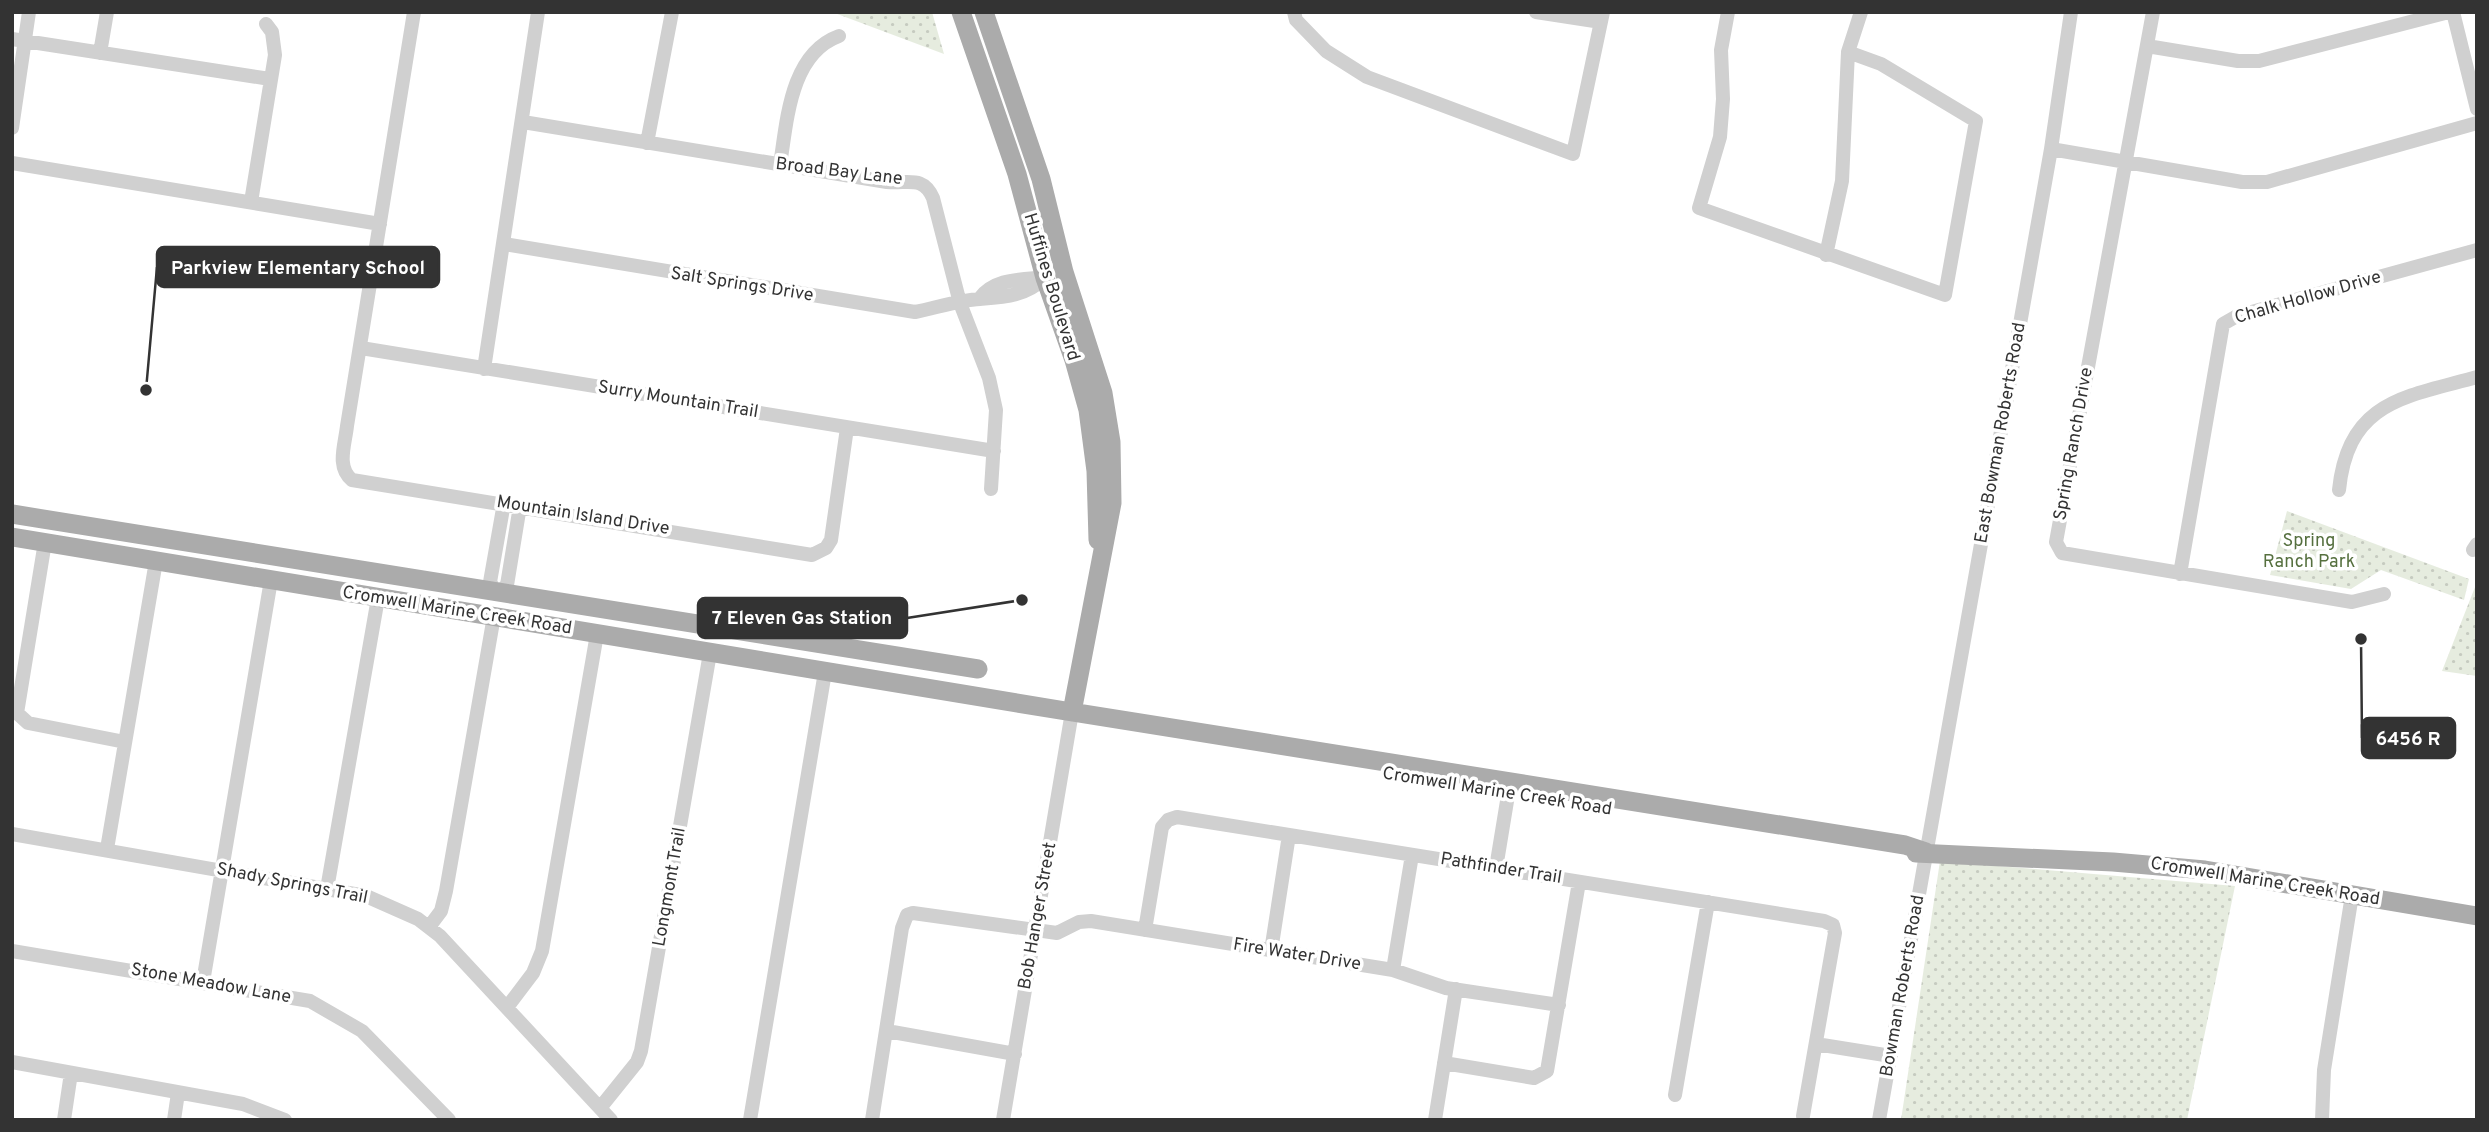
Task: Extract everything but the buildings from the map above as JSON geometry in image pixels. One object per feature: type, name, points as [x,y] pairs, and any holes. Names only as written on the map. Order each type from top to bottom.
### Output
[{"type":"main road","name":"Huffines Boulevard","points":[[961,12],[1017,174],[1045,278],[1088,410],[1096,471],[1099,569]]},
{"type":"main road","name":"Huffines Boulevard","points":[[984,12],[1024,125],[1064,272],[1103,393],[1111,442],[1112,503],[1072,712]]},
{"type":"main road","name":"Cromwell Marine Creek Road","points":[[12,514],[794,642],[978,669]]},
{"type":"main road","name":"Cromwell Marine Creek Road","points":[[12,537],[825,672],[1905,845],[1926,852]]},
{"type":"main road","points":[[156,561],[159,539]]},
{"type":"main road","points":[[494,616],[497,594]]},
{"type":"main road","name":"Cromwell Marine Creek Road","points":[[794,642],[901,684]]},
{"type":"main road","name":"Cromwell Marine Creek Road","points":[[1072,712],[1115,731],[1905,854],[1926,852],[2165,865],[2477,916]]},
{"type":"street","points":[[12,128],[18,40],[29,12]]},
{"type":"street","points":[[100,53],[107,12]]},
{"type":"street","points":[[361,348],[414,12]]},
{"type":"street","points":[[484,369],[538,12]]},
{"type":"street","points":[[647,143],[672,12]]},
{"type":"street","points":[[1294,12],[1296,20],[1326,51],[1367,77],[1573,154],[1602,17],[1536,12]]},
{"type":"street","points":[[1728,12],[1721,50],[1723,99],[1720,137],[1699,208],[1945,295],[1976,121],[1881,64],[1848,52]]},
{"type":"street","points":[[1826,255],[1842,181],[1848,52],[1861,12]]},
{"type":"street","name":"East Bowman Roberts Road","points":[[1926,852],[2051,149],[2071,12]]},
{"type":"street","name":"Spring Ranch Drive","points":[[2153,12],[2056,542],[2062,553],[2352,602],[2384,594]]},
{"type":"street","points":[[2147,46],[2238,61],[2259,61],[2451,12],[2477,109]]},
{"type":"street","points":[[251,202],[275,43],[266,24]]},
{"type":"street","points":[[780,165],[790,104],[802,74],[810,57],[825,42],[839,36]]},
{"type":"street","points":[[18,40],[270,79]]},
{"type":"street","name":"Broad Bay Lane","points":[[523,122],[887,182],[921,181],[933,198],[960,303],[989,378],[996,410],[991,489]]},
{"type":"street","points":[[2051,149],[2242,183],[2267,182],[2477,123]]},
{"type":"street","points":[[12,163],[380,224]]},
{"type":"street","name":"Salt Springs Drive","points":[[504,244],[915,312],[979,299],[995,300],[1030,291],[1045,278],[1064,272]]},
{"type":"street","name":"Chalk Hollow Drive","points":[[2180,574],[2223,324],[2237,316],[2477,250]]},
{"type":"street","name":"Surry Mountain Trail","points":[[361,348],[994,451]]},
{"type":"street","name":"Mountain Island Drive","points":[[361,348],[343,457],[345,474],[352,480],[801,554],[820,553],[831,540],[848,428]]},
{"type":"street","points":[[2339,490],[2341,469],[2357,430],[2391,401],[2477,377]]},
{"type":"street","points":[[504,503],[490,582],[497,594],[507,585],[520,506]]},
{"type":"street","points":[[45,542],[17,713],[28,723],[125,742]]},
{"type":"street","points":[[107,849],[156,561]]},
{"type":"street","points":[[203,982],[271,580]]},
{"type":"street","points":[[327,889],[378,598]]},
{"type":"street","points":[[429,927],[441,911],[446,891],[494,616]]},
{"type":"street","points":[[508,1006],[533,974],[542,951],[597,634]]},
{"type":"street","name":"Longmont Trail","points":[[600,1108],[637,1062],[642,1051],[710,653]]},
{"type":"street","points":[[750,1120],[825,672]]},
{"type":"street","name":"Bob Hanger Street","points":[[1003,1120],[1072,712]]},
{"type":"street","points":[[1496,868],[1508,794]]},
{"type":"street","name":"Pathfinder Trail","points":[[1145,930],[1162,827],[1168,820],[1178,817],[1824,921],[1833,925],[1835,933],[1816,1044]]},
{"type":"street","name":"Shady Springs Trail","points":[[12,834],[327,889],[392,905],[429,927],[508,1006],[611,1120]]},
{"type":"street","points":[[1270,951],[1289,835]]},
{"type":"street","name":"Bowman Roberts Road","points":[[1880,1120],[1926,852]]},
{"type":"street","points":[[1393,970],[1412,855]]},
{"type":"street","points":[[1444,1063],[1534,1078],[1544,1075],[1549,1066],[1579,881]]},
{"type":"street","points":[[2322,1120],[2324,1070],[2352,895]]},
{"type":"street","points":[[1675,1096],[1708,902]]},
{"type":"street","name":"Fire Water Drive","points":[[887,1031],[902,928],[907,915],[918,912],[1061,932],[1086,921],[1393,970],[1456,989],[1559,1005]]},
{"type":"street","name":"Stone Meadow Lane","points":[[12,951],[310,1001],[362,1031],[449,1120]]},
{"type":"street","points":[[1435,1120],[1456,989]]},
{"type":"street","points":[[872,1120],[887,1031],[1015,1054]]},
{"type":"street","points":[[1804,1116],[1816,1044],[1891,1056]]},
{"type":"street","points":[[12,1062],[243,1104],[285,1120]]},
{"type":"street","points":[[64,1120],[71,1073]]},
{"type":"street","points":[[174,1120],[178,1093]]},
{"type":"green space","points":[[832,12],[932,12],[944,54]]},
{"type":"green space","name":"Spring Ranch Park","points":[[2287,511],[2469,579],[2464,600],[2381,570],[2351,589],[2270,575]]},
{"type":"green space","points":[[2477,582],[2477,676],[2442,671]]},
{"type":"green space","points":[[1940,861],[2235,886],[2187,1120],[1901,1120]]},
{"type":"place","name":"Parkview Elementary School","points":[[146,390]]},
{"type":"place","name":"7 Eleven Gas Station","points":[[1022,600]]},
{"type":"place","name":"6456 R","points":[[2361,639]]}]
